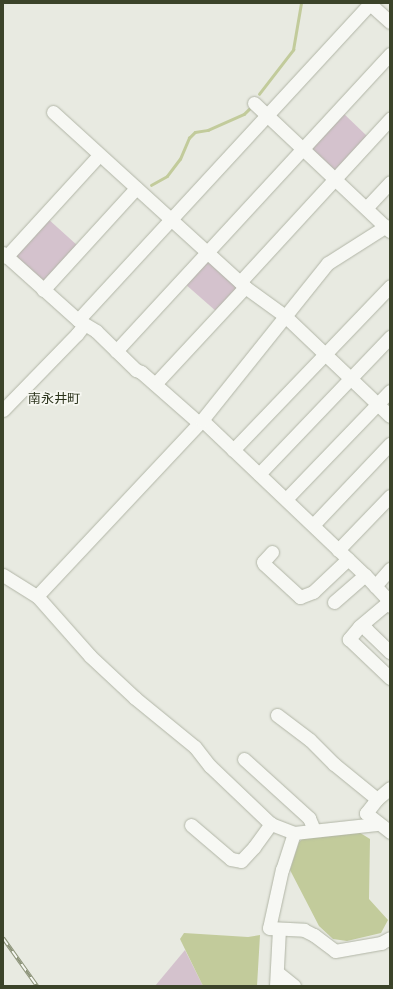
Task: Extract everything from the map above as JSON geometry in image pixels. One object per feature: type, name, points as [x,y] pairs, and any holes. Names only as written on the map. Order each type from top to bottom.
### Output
[{"type":"street","points":[[3,410],[77,334],[81,323],[172,219],[370,3],[390,22]]},
{"type":"street","points":[[116,351],[390,54]]},
{"type":"street","points":[[37,596],[200,422],[328,263],[388,228],[254,103]]},
{"type":"street","points":[[53,112],[242,284],[285,316],[390,416]]},
{"type":"street","points":[[154,384],[390,119]]},
{"type":"street","points":[[99,154],[5,255],[81,323],[96,331],[116,351],[233,450],[375,586],[388,601],[388,605],[363,624],[349,639],[390,678]]},
{"type":"street","points":[[366,207],[390,182]]},
{"type":"street","points":[[43,290],[141,192]]},
{"type":"street","points":[[233,450],[390,286]]},
{"type":"street","points":[[259,474],[390,337]]},
{"type":"street","points":[[286,500],[390,391]]},
{"type":"street","points":[[313,525],[390,444]]},
{"type":"street","points":[[272,552],[263,562],[264,564],[300,597],[313,592],[390,496]]},
{"type":"street","points":[[375,586],[390,569]]},
{"type":"street","points":[[3,575],[37,596],[90,656],[135,698],[195,747],[210,766],[271,824],[294,833],[377,824]]},
{"type":"street","points":[[334,602],[364,575]]},
{"type":"street","points":[[363,624],[367,630],[390,652]]},
{"type":"street","points":[[278,715],[310,740],[334,764],[377,799]]},
{"type":"street","points":[[244,759],[308,818],[314,830]]},
{"type":"street","points":[[390,788],[377,799],[366,813],[377,824],[390,832]]},
{"type":"street","points":[[191,825],[231,859],[240,861],[254,847],[271,824]]},
{"type":"street","points":[[294,833],[282,870],[269,928],[304,930],[314,935],[335,951],[381,943],[390,938]]},
{"type":"street","points":[[276,986],[279,929]]},
{"type":"street","points":[[277,972],[294,986]]},
{"type":"shaded area","points":[[342,112],[368,137],[338,170],[332,170],[311,151],[311,145]]},
{"type":"shaded area","points":[[47,218],[78,246],[45,281],[40,282],[15,259],[15,254]]},
{"type":"shaded area","points":[[210,260],[236,283],[236,291],[217,312],[184,283],[205,261]]},
{"type":"shaded area","points":[[357,831],[370,839],[369,899],[388,920],[381,933],[347,941],[333,939],[319,926],[290,870],[299,842],[306,836]]},
{"type":"shaded area","points":[[184,933],[248,937],[260,935],[257,986],[203,986],[180,939]]},
{"type":"shaded area","points":[[185,950],[203,986],[155,986]]},
{"type":"waterway","points":[[259,94],[293,50],[301,3]]},
{"type":"waterway","points":[[151,185],[167,176],[180,159],[189,138],[195,132],[208,130],[244,114],[249,109]]},
{"type":"railway","points":[[3,938],[37,986]]},
{"type":"district","name":"南永井町","points":[[54,399]]}]
